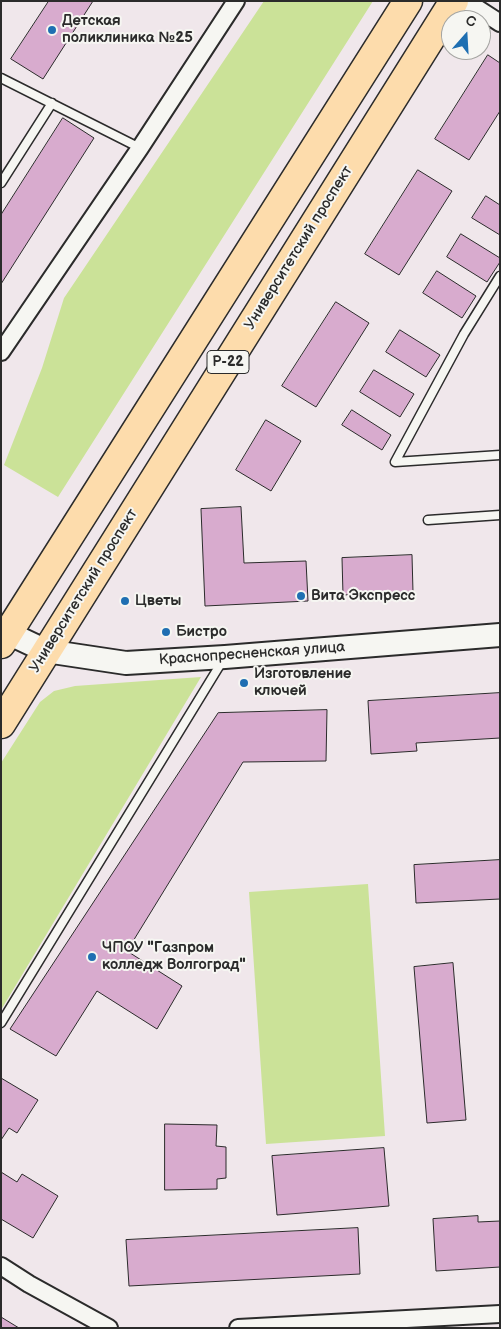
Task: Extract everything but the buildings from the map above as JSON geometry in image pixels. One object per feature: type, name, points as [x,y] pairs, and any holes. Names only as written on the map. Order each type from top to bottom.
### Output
[{"type":"highway","name":"Р-22","points":[[4,635],[408,1]]},
{"type":"highway","name":"Университетский проспект","points":[[1,724],[454,1]]},
{"type":"street","points":[[1,351],[140,148],[236,1]]},
{"type":"street","points":[[466,1],[500,23]]},
{"type":"street","name":"Краснопресненская улица","points":[[4,635],[46,651],[126,663],[500,636]]},
{"type":"street","points":[[1,1266],[28,1284],[108,1328]]},
{"type":"street","points":[[238,1328],[500,1314]]},
{"type":"lane","points":[[1,78],[140,148]]},
{"type":"lane","points":[[1,184],[52,103]]},
{"type":"lane","points":[[500,276],[464,334],[395,462],[500,455]]},
{"type":"lane","points":[[428,520],[500,515]]},
{"type":"lane","points":[[1,1023],[224,657]]},
{"type":"green space","points":[[264,1],[373,1],[58,497],[4,465],[42,368],[64,298]]},
{"type":"green space","points":[[201,677],[1,1010],[1,763],[40,702],[54,691],[75,686]]},
{"type":"green space","points":[[368,884],[385,1136],[266,1144],[249,892]]},
{"type":"place","name":"Детская поликлиника №25","points":[[52,30]]},
{"type":"place","name":"Вита Экспресс","points":[[301,596]]},
{"type":"place","name":"Цветы","points":[[125,601]]},
{"type":"place","name":"Бистро","points":[[166,632]]},
{"type":"place","name":"Изготовление ключей","points":[[244,683]]},
{"type":"place","name":"ЧПОУ \"Газпром колледж Волгоград\"","points":[[92,957]]}]
